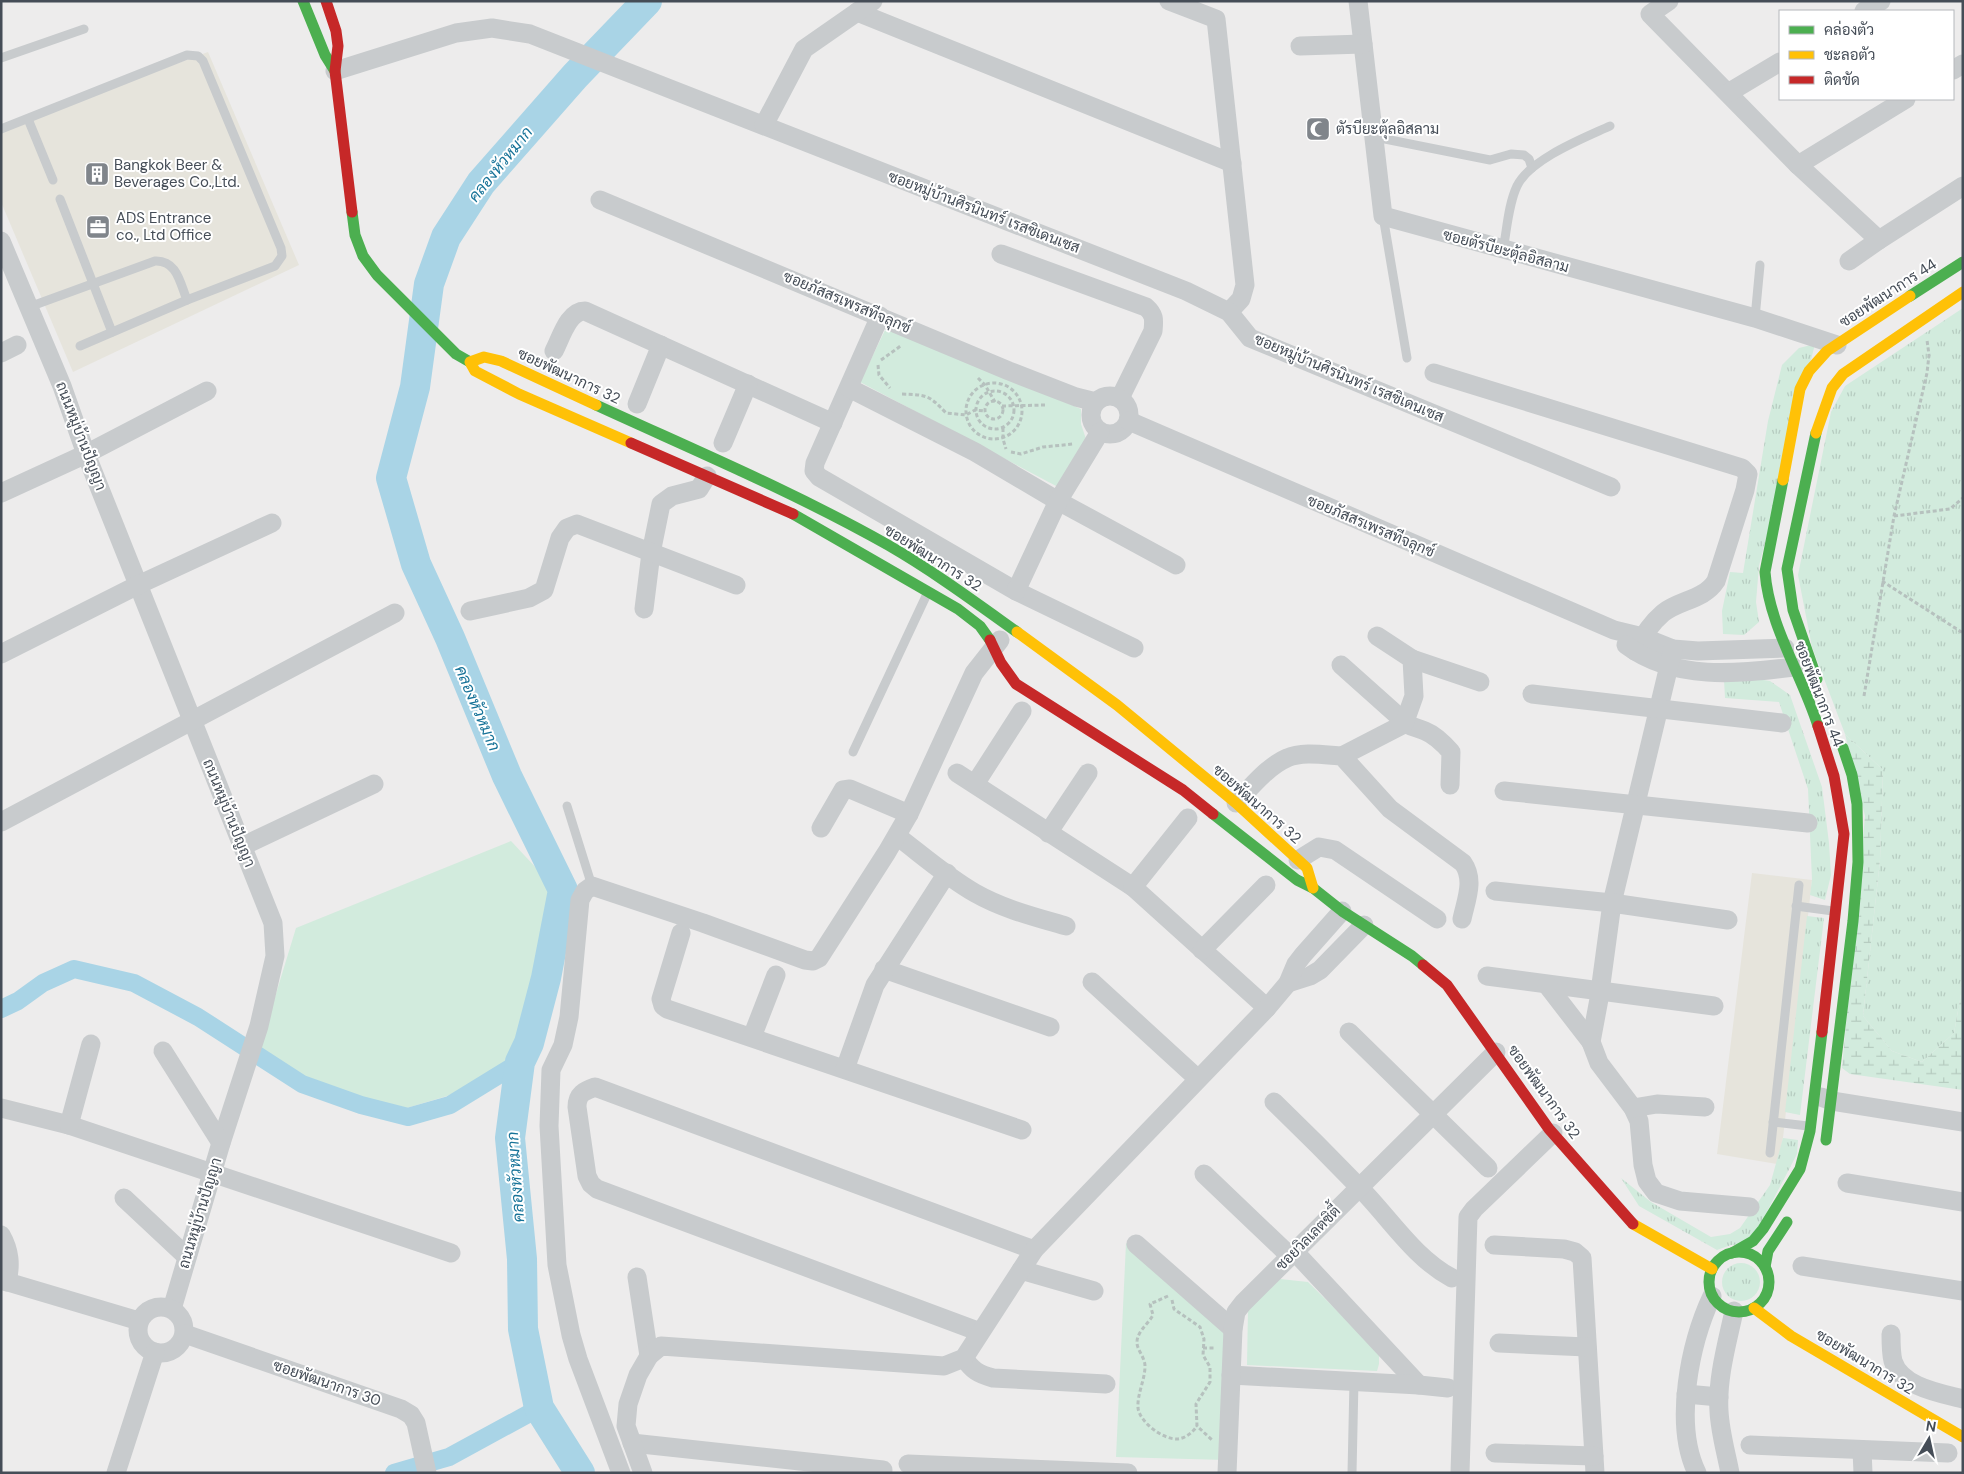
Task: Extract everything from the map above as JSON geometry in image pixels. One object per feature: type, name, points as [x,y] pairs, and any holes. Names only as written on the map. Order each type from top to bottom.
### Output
[{"type":"street","name":"ซอยพัฒนาการ 32","points":[[304,1],[325,56],[335,71]]},
{"type":"street","name":"ซอยพัฒนาการ 32","points":[[326,1],[336,31],[338,46],[335,71],[355,235],[363,256],[377,275],[456,354],[470,362],[475,371],[519,394],[790,513],[958,609],[980,626],[1001,663],[1016,684],[1183,790],[1297,880],[1313,888],[1342,910],[1412,956],[1447,985],[1553,1133],[1633,1224],[1712,1269]]},
{"type":"street","points":[[764,125],[804,49],[873,1]]},
{"type":"street","points":[[1168,1],[1216,19],[1245,286],[1241,299],[1229,312]]},
{"type":"street","points":[[1358,1],[1383,216]]},
{"type":"street","points":[[1644,7],[1669,1]]},
{"type":"street","points":[[1866,10],[1881,1]]},
{"type":"street","points":[[1644,7],[1798,165],[1879,240]]},
{"type":"street","points":[[857,12],[1232,163]]},
{"type":"street","name":"ซอยหมู่บ้านศิรนินทร์ เรสซิเดนเซส","points":[[335,71],[456,33],[492,28],[530,34],[1186,291],[1229,312],[1250,338],[1611,487]]},
{"type":"street","points":[[1300,46],[1363,44]]},
{"type":"street","points":[[1728,93],[1779,63]]},
{"type":"street","points":[[1798,165],[1904,100]]},
{"type":"street","points":[[1849,261],[1963,186]]},
{"type":"street","name":"ซอยภัสสรเพรสทีจลุกซ์","points":[[600,200],[1076,397],[1096,402],[1107,396],[1120,398]]},
{"type":"street","name":"ซอยตัรบียะตุ้ลอิสลาม","points":[[1383,216],[1755,318],[1837,345]]},
{"type":"street","points":[[1,242],[29,308]]},
{"type":"street","points":[[1001,254],[1146,308],[1152,312],[1154,321],[1152,331],[1120,398],[1129,408],[1129,421],[1117,433],[1096,439]]},
{"type":"street","name":"ซอยพัฒนาการ 44","points":[[1821,690],[1802,665],[1785,648],[1766,586],[1765,572],[1800,389],[1809,371],[1827,351],[1963,262]]},
{"type":"street","name":"ซอยพัฒนาการ 44","points":[[1732,1253],[1753,1241],[1763,1229],[1800,1170],[1810,1127],[1842,861],[1844,834],[1834,776],[1813,710],[1802,665],[1804,644],[1787,583],[1787,569],[1822,414],[1832,388],[1844,374],[1860,361],[1963,292]]},
{"type":"street","name":"ถนนหมู่บ้านปัญญา","points":[[29,308],[62,386],[86,454],[273,923],[276,956],[259,1026],[186,1256],[172,1309]]},
{"type":"street","points":[[554,351],[572,315],[579,311],[595,314],[833,423]]},
{"type":"street","points":[[880,316],[814,463],[814,471],[819,478],[1016,591],[1134,648]]},
{"type":"street","points":[[636,404],[662,345]]},
{"type":"street","name":"ซอยพัฒนาการ 32","points":[[470,362],[484,358],[501,361],[792,496],[887,545],[942,578],[1117,705],[1236,803],[1307,868],[1313,888]]},
{"type":"street","points":[[1434,373],[1742,468],[1748,474],[1745,490],[1716,582],[1710,590],[1663,613],[1645,631],[1639,644]]},
{"type":"street","points":[[723,443],[748,384]]},
{"type":"street","points":[[849,388],[975,452],[1058,501],[1176,565]]},
{"type":"street","points":[[1,493],[86,454],[207,391]]},
{"type":"street","points":[[1016,591],[1058,501],[1096,439],[1096,428],[1091,418],[1092,406],[1096,402]]},
{"type":"street","name":"ซอยภัสสรเพรสทีจลุกซ์","points":[[1129,421],[1614,630],[1639,644],[1671,657],[1694,671],[1724,674],[1802,665]]},
{"type":"street","points":[[644,609],[651,553],[661,504],[672,496],[700,489],[707,476]]},
{"type":"street","points":[[1,654],[138,585],[272,523]]},
{"type":"street","points":[[470,611],[529,598],[544,590],[560,538],[567,528],[577,524],[736,585]]},
{"type":"street","points":[[1,822],[193,722],[395,613]]},
{"type":"street","points":[[621,1473],[578,1359],[571,1335],[557,1264],[550,1150],[551,1070],[563,1045],[569,1017],[580,900],[585,891],[592,886],[704,923],[805,960],[819,958],[897,836],[974,673],[1009,626]]},
{"type":"street","points":[[1377,636],[1412,658],[1480,682]]},
{"type":"street","points":[[1785,648],[1804,644]]},
{"type":"street","name":"ซอยภัสสรเพรสทีจลุกซ์","points":[[1671,657],[1698,651],[1785,648]]},
{"type":"street","points":[[1591,1042],[1612,903],[1671,657]]},
{"type":"street","points":[[1236,803],[1257,781],[1287,758],[1303,755],[1342,756],[1404,724],[1414,696],[1412,658]]},
{"type":"street","points":[[1341,665],[1397,715],[1404,724],[1426,732],[1444,744],[1451,752],[1450,784]]},
{"type":"street","points":[[1532,694],[1782,723]]},
{"type":"street","points":[[975,784],[1022,712]]},
{"type":"street","name":"ซอยพัฒนาการ 44","points":[[1823,1150],[1832,1101],[1857,888],[1858,819],[1855,787],[1838,734]]},
{"type":"street","points":[[1342,756],[1390,809],[1463,863],[1469,872],[1470,882],[1462,919]]},
{"type":"street","points":[[957,773],[1133,887],[1267,1008]]},
{"type":"street","points":[[1048,833],[1088,773]]},
{"type":"street","points":[[243,846],[374,784]]},
{"type":"street","points":[[821,828],[843,790],[850,789],[909,814]]},
{"type":"street","points":[[1504,791],[1808,823]]},
{"type":"street","points":[[1133,887],[1188,818]]},
{"type":"street","points":[[897,836],[947,873],[986,898],[1031,916],[1066,926]]},
{"type":"street","points":[[1298,860],[1319,847],[1335,850],[1437,919]]},
{"type":"street","points":[[845,1069],[871,993],[947,873]]},
{"type":"street","points":[[1202,950],[1266,885]]},
{"type":"street","points":[[1495,891],[1612,903],[1728,920]]},
{"type":"street","points":[[643,1473],[626,1426],[628,1404],[638,1376],[649,1356],[661,1346],[944,1366],[964,1358],[1034,1250],[1267,1008],[1288,983],[1296,964],[1342,910]]},
{"type":"street","points":[[1288,983],[1310,976],[1320,970],[1364,925]]},
{"type":"street","points":[[681,933],[662,999],[667,1009],[1022,1130]]},
{"type":"street","points":[[884,970],[1050,1026]]},
{"type":"street","points":[[752,1037],[776,975]]},
{"type":"street","points":[[1487,976],[1714,1006]]},
{"type":"street","points":[[1092,982],[1198,1079]]},
{"type":"street","points":[[1547,985],[1591,1042],[1600,1063],[1633,1108],[1639,1121],[1643,1165],[1647,1181],[1656,1193],[1680,1201],[1750,1207]]},
{"type":"street","points":[[1349,1032],[1488,1168]]},
{"type":"street","points":[[69,1125],[91,1044]]},
{"type":"street","points":[[162,1051],[221,1143]]},
{"type":"street","name":"ซอยวิลเลตซิตี้","points":[[1227,1466],[1232,1329],[1236,1312],[1496,1052]]},
{"type":"street","points":[[980,1332],[596,1189],[587,1176],[577,1107],[577,1100],[580,1094],[595,1087],[1034,1250]]},
{"type":"street","points":[[1814,1095],[1832,1101],[1963,1122]]},
{"type":"street","points":[[1274,1102],[1360,1187],[1423,1256],[1438,1270],[1452,1278]]},
{"type":"street","points":[[1633,1108],[1657,1104],[1704,1107]]},
{"type":"street","points":[[1,1108],[69,1125],[451,1253]]},
{"type":"street","points":[[1460,1473],[1468,1216],[1553,1133]]},
{"type":"street","points":[[1204,1174],[1292,1254],[1419,1385]]},
{"type":"street","points":[[1847,1183],[1963,1202]]},
{"type":"street","points":[[124,1198],[186,1256]]},
{"type":"street","points":[[1765,1267],[1768,1251],[1793,1214]]},
{"type":"street","points":[[1,1235],[8,1252],[10,1266],[4,1281],[139,1321]]},
{"type":"street","points":[[1136,1244],[1232,1329]]},
{"type":"street","points":[[1494,1245],[1564,1249],[1575,1252],[1582,1258],[1595,1464],[1495,1453]]},
{"type":"street","points":[[1746,1252],[1755,1256],[1765,1267],[1769,1279],[1769,1288],[1766,1296],[1754,1308],[1745,1311],[1734,1311],[1726,1308],[1712,1296],[1709,1278],[1712,1269],[1718,1260],[1732,1253],[1746,1252]]},
{"type":"street","points":[[1802,1266],[1963,1291]]},
{"type":"street","points":[[1021,1270],[1094,1291]]},
{"type":"street","points":[[637,1277],[649,1356]]},
{"type":"street","points":[[1697,1473],[1693,1464],[1684,1420],[1686,1394],[1700,1325],[1712,1296]]},
{"type":"street","points":[[157,1307],[172,1309],[182,1320],[185,1334],[177,1348],[163,1353],[155,1352],[148,1349],[139,1337],[139,1321],[150,1309],[157,1307]]},
{"type":"street","name":"ซอยพัฒนาการ 32","points":[[1754,1308],[1791,1336],[1963,1437]]},
{"type":"street","points":[[1730,1473],[1722,1434],[1720,1397],[1724,1358],[1734,1311]]},
{"type":"street","name":"ซอยพัฒนาการ 30","points":[[185,1334],[401,1409],[411,1415],[416,1423],[428,1473]]},
{"type":"street","points":[[1891,1334],[1893,1362],[1902,1378],[1932,1391],[1963,1399]]},
{"type":"street","points":[[1499,1343],[1587,1347]]},
{"type":"street","points":[[116,1473],[155,1352]]},
{"type":"street","points":[[964,1358],[971,1369],[993,1378],[1106,1384]]},
{"type":"street","points":[[1231,1375],[1448,1388]]},
{"type":"street","points":[[1686,1394],[1720,1397]]},
{"type":"street","points":[[632,1443],[883,1470]]},
{"type":"street","points":[[1750,1445],[1948,1453]]},
{"type":"street","points":[[1862,1450],[1863,1473]]},
{"type":"street","points":[[908,1464],[1128,1473]]},
{"type":"lane","points":[[1,58],[84,30]]},
{"type":"lane","points":[[1,129],[188,55],[198,56],[203,61],[281,248],[282,256],[275,266],[188,300],[80,346]]},
{"type":"lane","points":[[28,119],[53,180]]},
{"type":"lane","points":[[1503,250],[1513,199],[1518,185],[1532,168],[1565,147],[1610,126]]},
{"type":"lane","points":[[1375,137],[1490,160],[1511,154],[1524,155],[1529,159],[1532,168]]},
{"type":"lane","points":[[60,199],[112,332]]},
{"type":"lane","points":[[1383,216],[1407,358]]},
{"type":"lane","points":[[29,308],[92,283],[155,261],[163,260],[172,265],[188,300]]},
{"type":"lane","points":[[1755,318],[1760,265]]},
{"type":"lane","points":[[853,752],[928,591]]},
{"type":"lane","points":[[567,806],[592,886]]},
{"type":"lane","points":[[1770,1153],[1799,885]]},
{"type":"lane","points":[[1796,906],[1835,911]]},
{"type":"lane","points":[[1773,1122],[1810,1127]]},
{"type":"lane","points":[[1352,1473],[1354,1381]]},
{"type":"path","points":[[1864,696],[1894,516],[1930,355],[1926,336],[1916,323]]},
{"type":"path","points":[[905,343],[886,355],[878,363],[879,375],[889,388],[903,394],[918,394],[931,398],[946,413],[966,415],[975,410],[985,411],[990,418],[996,419],[1002,414],[1002,406]]},
{"type":"path","points":[[974,373],[985,385],[995,402],[1002,406],[1057,404],[1076,397]]},
{"type":"path","points":[[998,383],[1015,391],[1022,406],[1023,417],[1013,433],[995,440],[978,434],[971,427],[966,415],[968,401],[973,393],[985,385],[998,383]]},
{"type":"path","points":[[997,391],[1003,393],[1008,396],[1014,406],[1012,419],[1003,428],[997,430],[984,427],[976,416],[975,410],[980,398],[988,392],[997,391]]},
{"type":"path","points":[[985,411],[989,403],[995,402]]},
{"type":"path","points":[[1003,428],[1004,446],[1009,452],[1021,454],[1043,447],[1096,439]]},
{"type":"path","points":[[1894,516],[1950,509],[1963,498]]},
{"type":"path","points":[[1882,581],[1963,634]]},
{"type":"path","points":[[1198,1426],[1192,1433],[1178,1439],[1153,1429],[1142,1420],[1138,1408],[1145,1364],[1136,1343],[1139,1332],[1147,1326],[1153,1316],[1150,1304],[1167,1295],[1172,1298],[1174,1309],[1200,1327],[1204,1339],[1204,1355],[1210,1367],[1210,1382],[1196,1404],[1198,1426],[1217,1445],[1227,1466]]},
{"type":"shaded area","points":[[208,52],[299,265],[73,372],[1,202],[1,129]]},
{"type":"shaded area","points":[[1752,873],[1812,880],[1783,1138],[1777,1164],[1717,1154]]},
{"type":"green space","points":[[1963,308],[1963,965],[1961,994],[1954,1033],[1922,1062],[1892,1051],[1863,1016],[1880,860],[1883,770],[1845,734],[1812,647],[1798,575],[1831,412],[1845,386]]},
{"type":"green space","points":[[887,326],[1081,409],[1081,424],[1086,439],[1058,487],[860,382]]},
{"type":"green space","points":[[1815,344],[1759,566],[1756,602],[1759,622],[1744,635],[1723,634],[1722,611],[1730,572],[1743,573],[1768,421],[1782,365],[1799,348]]},
{"type":"green space","points":[[1751,678],[1770,681],[1790,695],[1822,787],[1831,875],[1825,900],[1810,895],[1812,880],[1808,789],[1779,702],[1725,698],[1724,680]]},
{"type":"green space","points":[[1845,734],[1883,770],[1880,860],[1863,1016],[1892,1051],[1922,1062],[1954,1033],[1961,994],[1963,965],[1963,1090],[1850,1074],[1842,1068],[1865,816]]},
{"type":"green space","points":[[511,841],[553,886],[546,978],[511,1067],[447,1096],[390,1113],[257,1056],[296,928]]},
{"type":"green space","points":[[1807,916],[1824,918],[1800,1115],[1785,1112]]},
{"type":"green space","points":[[1783,1138],[1798,1140],[1797,1154],[1750,1244],[1731,1245],[1717,1250],[1639,1206],[1621,1178],[1651,1202],[1711,1237],[1730,1234],[1740,1228],[1770,1185]]},
{"type":"green space","points":[[1126,1243],[1228,1331],[1226,1460],[1116,1457]]},
{"type":"green space","points":[[1741,1263],[1754,1269],[1760,1282],[1754,1295],[1741,1301],[1728,1295],[1722,1282],[1728,1269]]},
{"type":"green space","points":[[1280,1279],[1308,1282],[1379,1352],[1377,1371],[1247,1365],[1248,1310]]},
{"type":"waterway","name":"คลองหัวหมาก","points":[[580,1473],[539,1408],[523,1329],[522,1259],[510,1138],[520,1062],[529,1043],[546,978],[563,890],[507,776],[450,638],[416,564],[391,478],[415,387],[429,284],[446,237],[481,183],[575,76],[647,1]]},
{"type":"waterway","points":[[1,1009],[18,1001],[43,983],[74,969],[134,983],[198,1017],[302,1084],[361,1105],[408,1117],[450,1105],[520,1062]]},
{"type":"waterway","points":[[394,1473],[449,1457],[539,1408]]},
{"type":"traffic: fast","points":[[303,1],[325,55],[335,71]]},
{"type":"traffic: fast","points":[[352,212],[355,235],[363,256],[377,275],[456,354],[470,362]]},
{"type":"traffic: fast","points":[[1910,296],[1963,262]]},
{"type":"traffic: fast","points":[[596,405],[744,472],[888,545],[954,587],[1017,632]]},
{"type":"traffic: fast","points":[[1816,433],[1787,569],[1793,610],[1817,679]]},
{"type":"traffic: fast","points":[[1783,480],[1765,572],[1768,592],[1779,631],[1818,726]]},
{"type":"traffic: fast","points":[[793,514],[958,609],[980,626],[990,640]]},
{"type":"traffic: fast","points":[[1826,1140],[1853,921],[1858,862],[1857,804],[1852,775],[1843,748]]},
{"type":"traffic: fast","points":[[1213,814],[1297,880],[1313,888],[1342,911],[1423,965]]},
{"type":"traffic: fast","points":[[1732,1253],[1753,1241],[1763,1229],[1800,1169],[1810,1131],[1822,1032]]},
{"type":"traffic: fast","points":[[1765,1267],[1768,1251],[1787,1222]]},
{"type":"traffic: fast","points":[[1739,1252],[1756,1257],[1764,1265],[1769,1282],[1764,1299],[1756,1307],[1739,1312],[1722,1307],[1714,1299],[1709,1282],[1714,1265],[1722,1257],[1739,1252]]},
{"type":"traffic: slow","points":[[1816,433],[1832,388],[1843,374],[1963,292]]},
{"type":"traffic: slow","points":[[1783,480],[1800,389],[1809,371],[1827,351],[1910,296]]},
{"type":"traffic: slow","points":[[596,405],[501,361],[484,357],[470,362],[475,371],[519,394],[631,443]]},
{"type":"traffic: slow","points":[[1017,632],[1117,705],[1236,803],[1307,868],[1313,888]]},
{"type":"traffic: slow","points":[[1633,1224],[1712,1269]]},
{"type":"traffic: slow","points":[[1754,1308],[1791,1336],[1963,1437]]},
{"type":"traffic: jam","points":[[326,1],[336,31],[338,46],[335,71],[352,212]]},
{"type":"traffic: jam","points":[[631,443],[793,514]]},
{"type":"traffic: jam","points":[[990,640],[1001,663],[1016,684],[1183,790],[1213,814]]},
{"type":"traffic: jam","points":[[1818,726],[1834,776],[1844,834],[1822,1032]]},
{"type":"traffic: jam","points":[[1423,965],[1447,985],[1549,1129],[1633,1224]]},
{"type":"place","name":"ตัรบียะตุ้ลอิสลาม","points":[[1318,129]]},
{"type":"place","name":"Bangkok Beer & Beverages Co.,Ltd.","points":[[97,174]]},
{"type":"place","name":"ADS Entrance co., Ltd Office","points":[[98,227]]}]
